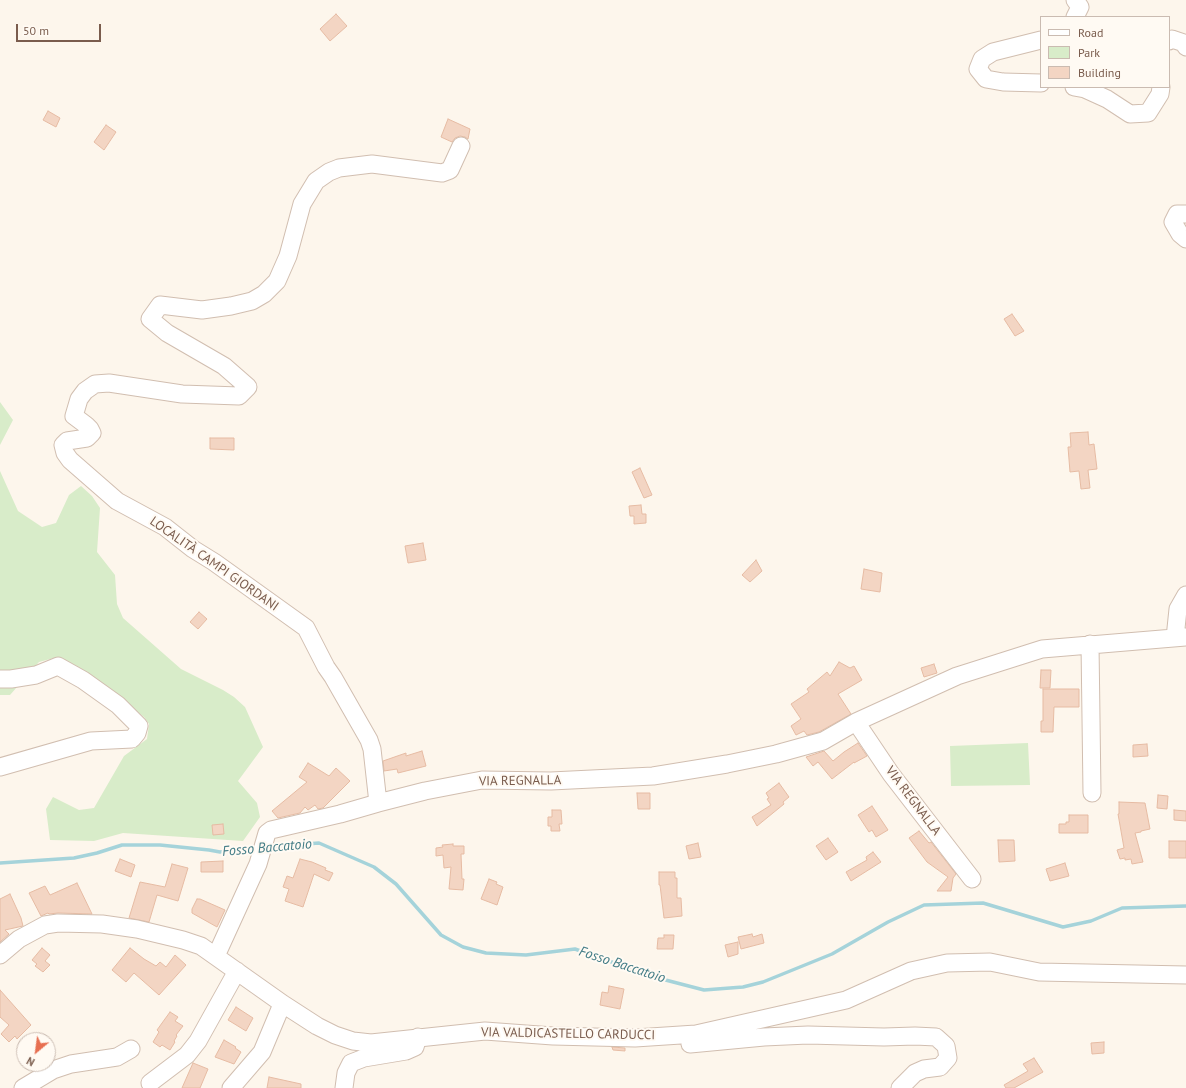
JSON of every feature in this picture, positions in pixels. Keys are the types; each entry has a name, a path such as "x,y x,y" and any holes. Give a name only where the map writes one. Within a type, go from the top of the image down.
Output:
{"street":[{"path":"1075,0 1080,7 1076,16"},
{"path":"1040,40 993,52 982,59 978,69 986,79 1003,82 1040,82"},
{"path":"1170,41 1184,43 1186,47"},
{"path":"1080,88 1107,99 1130,114 1148,113 1160,94 1161,88"},
{"name":"LOCALITÀ CAMPI GIORDANI","path":"378,803 372,749 369,740 326,667 306,628 214,562 193,549 165,527 116,501 70,460 65,453 63,445 67,441 87,438 92,433 86,424 74,416 79,399 85,390 96,384 109,383 182,394 238,396 248,387 224,366 167,333 150,319 160,305 202,310 231,306 252,301 264,294 277,281 288,256 302,204 316,181 328,172 340,168 372,164 442,173 450,170 461,146"},
{"path":"1186,214 1177,214 1173,222 1180,234 1186,239"},
{"path":"1181,637 1178,609 1186,595"},
{"name":"VIA REGNALLA","path":"216,956 258,864 267,833 271,830 340,814 425,791 482,780 551,781 653,776 776,754 824,741 856,722 957,676 1042,649 1181,637"},
{"path":"1090,644 1092,793"},
{"path":"0,679 36,675 58,666 83,680 118,705 139,726 137,733 132,739 91,741 0,767"},
{"name":"VIA REGNALLA","path":"856,722 891,774 972,879"},
{"name":"VIA VALDICASTELLO CARDUCCI","path":"0,955 20,939 45,925 81,922 137,929 201,946 317,1026 335,1035 353,1041 371,1043 485,1031 553,1036 634,1038 696,1034 846,1000 911,971 947,963 990,962 1039,972 1186,975"},
{"path":"150,1083 187,1055 198,1041 237,971"},
{"path":"231,1088 262,1052 283,1004"},
{"path":"657,1036 659,1041 670,1046 764,1037 808,1035 936,1037 946,1046 948,1058 940,1067 924,1069 915,1073 900,1088"},
{"path":"344,1088 346,1073 351,1063 364,1058 406,1051 415,1047 418,1038"},
{"path":"23,1088 53,1070 71,1064 117,1057 131,1049"}],"green space":[{"path":"0,402 13,420 0,445"},
{"path":"0,471 18,511 42,527 56,523 69,495 81,486 92,496 100,508 97,552 115,575 117,604 123,618 181,669 223,690 245,707 263,747 238,781 257,803 260,817 243,841 123,833 94,841 50,840 46,809 53,797 79,810 94,808 124,756 147,739 149,724 144,717 93,676 54,658 39,662 10,695 0,695"},
{"path":"1028,743 1030,785 951,786 950,746"}],"building":[{"path":"336,14 347,26 330,41 320,29"},
{"path":"48,111 60,118 56,127 43,120"},
{"path":"448,119 470,129 468,139 460,136 455,138 452,142 441,137"},
{"path":"106,125 116,132 104,150 94,142"},
{"path":"1012,314 1024,331 1015,336 1004,319"},
{"path":"1088,432 1089,445 1094,444 1097,469 1088,470 1090,488 1081,489 1079,471 1070,472 1068,447 1071,447 1070,433"},
{"path":"210,438 234,438 234,450 210,449"},
{"path":"640,468 652,495 644,498 632,472"},
{"path":"641,505 642,514 646,514 646,523 634,524 634,516 630,516 629,506"},
{"path":"423,543 426,560 408,563 405,546"},
{"path":"756,560 762,571 750,582 742,575"},
{"path":"864,569 882,573 880,592 861,589"},
{"path":"199,612 207,619 198,629 190,622"},
{"path":"839,662 850,668 854,666 862,680 838,694 851,714 819,732 807,735 804,731 796,735 791,726 801,719 791,704 809,692 807,689 827,672 830,676"},
{"path":"934,664 937,673 924,677 921,668"},
{"path":"1041,670 1051,670 1050,688 1040,688"},
{"path":"1043,689 1079,689 1079,707 1054,707 1053,732 1041,732 1041,721 1043,721"},
{"path":"858,743 867,756 854,762 832,779 818,762 813,766 806,757 824,751 833,761"},
{"path":"1147,744 1148,756 1133,757 1133,745"},
{"path":"422,751 426,766 398,773 397,769 384,771 383,761 406,753 406,756"},
{"path":"308,763 329,776 336,768 350,781 323,808 318,809 315,805 308,810 305,807 300,813 278,818 272,811 307,782 299,777"},
{"path":"779,783 789,797 783,802 784,804 757,826 752,817 771,805 767,799 769,798 766,793"},
{"path":"637,793 650,793 650,809 638,809"},
{"path":"1158,795 1168,796 1167,809 1157,808"},
{"path":"1119,802 1145,803 1150,829 1135,833 1143,862 1132,864 1131,859 1120,859 1117,850 1124,848 1118,814"},
{"path":"872,806 888,830 876,837 872,830 869,832 858,815"},
{"path":"552,810 561,810 562,824 559,824 560,831 551,831 551,826 548,826 548,817 552,817"},
{"path":"1174,810 1186,811 1186,821 1174,820"},
{"path":"1069,815 1088,815 1088,833 1059,833 1059,824 1066,824 1066,822 1069,822"},
{"path":"223,824 224,834 213,835 212,825"},
{"path":"919,831 929,843 931,842 956,874 953,878 951,891 937,891 948,877 927,862 909,838"},
{"path":"828,838 838,852 826,860 816,846"},
{"path":"998,840 1014,840 1015,861 999,862"},
{"path":"1169,841 1186,841 1186,858 1169,858"},
{"path":"698,843 701,857 689,859 686,846"},
{"path":"453,844 453,846 464,846 464,854 461,854 462,879 464,879 463,890 449,889 451,867 444,868 443,855 436,856 436,848 443,847 442,845"},
{"path":"873,852 881,862 851,881 846,872 867,860 866,857"},
{"path":"120,859 135,865 131,877 115,871"},
{"path":"300,859 312,862 333,873 329,881 314,874 303,907 285,901 289,889 283,887 287,876 293,878"},
{"path":"223,861 223,872 201,872 201,862"},
{"path":"1065,863 1069,876 1050,881 1046,869"},
{"path":"172,864 188,868 178,901 157,895 149,922 129,918 140,882 165,887"},
{"path":"659,872 675,872 675,878 677,878 677,898 681,898 682,916 664,918 659,885"},
{"path":"489,879 497,882 496,884 503,887 497,905 481,899"},
{"path":"77,883 92,914 48,913 41,916 29,893 45,886 50,895"},
{"path":"10,894 23,926 5,930 9,934 0,942 0,899"},
{"path":"197,899 225,910 217,927 192,913 192,909"},
{"path":"752,934 753,937 762,934 764,943 741,949 738,937"},
{"path":"664,935 674,935 673,949 657,949 658,938 664,938"},
{"path":"738,942 738,954 728,957 725,945"},
{"path":"42,948 50,955 45,961 50,965 43,972 35,966 37,964 32,960"},
{"path":"130,948 156,966 160,962 166,967 175,955 186,965 159,995 134,973 126,982 112,970"},
{"path":"609,986 624,989 620,1009 600,1005 602,992 608,993"},
{"path":"0,990 31,1025 24,1032 16,1032 16,1038 15,1036 9,1042 1,1034 9,1025 0,1017"},
{"path":"236,1007 253,1018 246,1031 228,1020"},
{"path":"170,1012 178,1017 175,1021 183,1026 176,1035 175,1042 170,1050 162,1045 160,1047 153,1042 159,1032 157,1030"},
{"path":"224,1040 236,1047 235,1048 241,1052 234,1064 215,1057"},
{"path":"1104,1042 1104,1053 1092,1054 1091,1043"},
{"path":"612,1047 625,1048 625,1051 613,1050"},
{"path":"1034,1058 1043,1072 1014,1088 1006,1088 1004,1085 1028,1071 1023,1064"},
{"path":"193,1063 208,1069 200,1088 182,1088"},
{"path":"269,1077 301,1084 301,1088 267,1088"}],"waterway":[{"name":"Fosso Baccatoio","path":"268,847 319,843 374,867 396,884 441,935 463,947 486,953 526,955 575,949 654,977 704,990 743,987 763,982 832,954 888,922 924,905 983,903 1063,927 1091,921 1122,908 1186,906"},
{"name":"Fosso Baccatoio","path":"0,863 74,858 122,845 160,845 220,852 258,847"}]}
